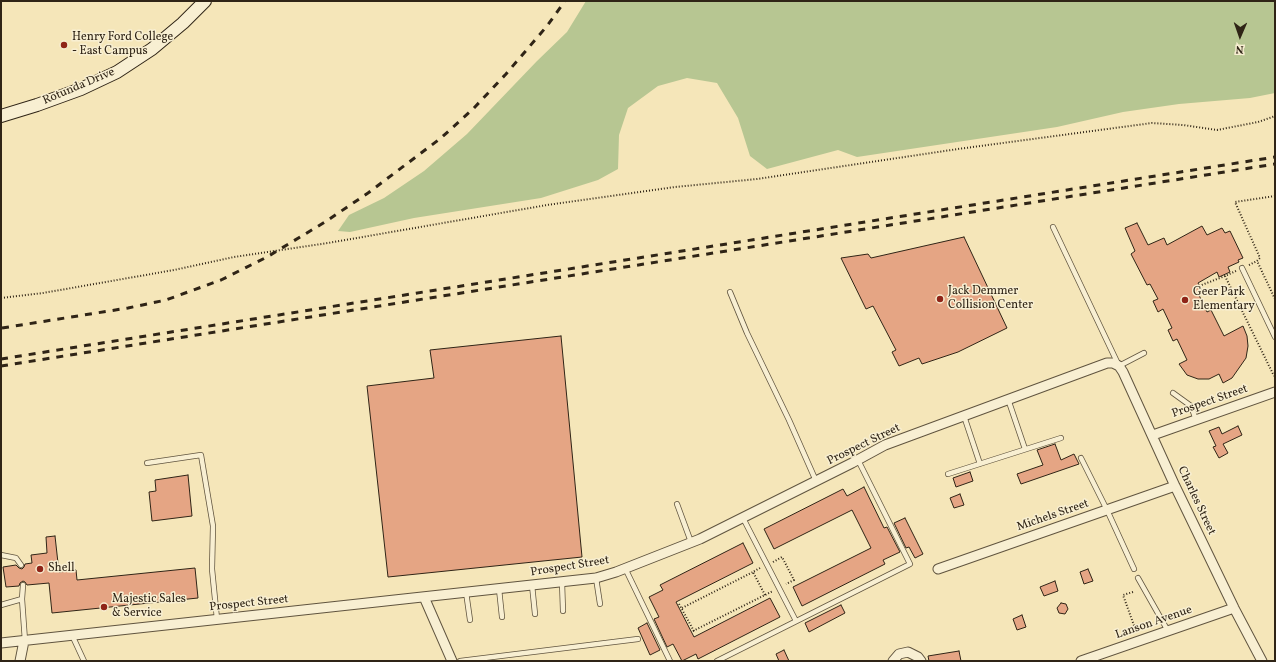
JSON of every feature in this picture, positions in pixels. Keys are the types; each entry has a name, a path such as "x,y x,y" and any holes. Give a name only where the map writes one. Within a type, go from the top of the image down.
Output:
{"main road":[{"name":"Rotunda Drive","path":"1,116 81,89 117,72 152,49 183,23 205,1"}],"street":[{"name":"Prospect Street","path":"1,643 596,578 691,542 743,518 885,445 1102,364 1113,363 1119,366"},
{"name":"Charles Street","path":"1119,366 1234,608 1262,661"},
{"name":"Prospect Street","path":"1153,435 1275,392"},
{"name":"Michels Street","path":"938,570 1175,486"},
{"path":"424,597 452,661"},
{"name":"Lanson Avenue","path":"1081,661 1234,608"},
{"path":"20,661 24,641"},
{"path":"893,661 899,654 908,652 918,657 921,661"}],"lane":[{"path":"1054,227 1119,366 1144,353"},
{"path":"1242,268 1275,337"},
{"path":"730,292 747,333 789,420 816,481"},
{"path":"1173,393 1191,406 1196,420"},
{"path":"1008,399 1025,449"},
{"path":"964,416 980,464"},
{"path":"948,474 1061,438"},
{"path":"147,463 201,455 213,526 212,568 217,619"},
{"path":"1081,458 1134,569"},
{"path":"717,661 910,564 858,460"},
{"path":"677,504 691,542"},
{"path":"743,518 796,621"},
{"path":"1,555 16,558 21,565"},
{"path":"625,568 670,661"},
{"path":"596,578 600,604"},
{"path":"1138,578 1168,630"},
{"path":"562,582 564,611"},
{"path":"23,585 22,599 24,641"},
{"path":"532,585 535,614"},
{"path":"500,589 502,617"},
{"path":"466,592 470,620"},
{"path":"1,605 22,599"},
{"path":"71,635 84,661"},
{"path":"460,661 638,639"}],"path":[{"path":"1,299 44,293 159,272 234,256 328,243 547,205 675,187 757,179 958,149 1152,123 1183,125 1217,130 1258,122 1275,116"},
{"path":"1199,286 1225,276 1257,261 1260,258 1235,202 1275,196"},
{"path":"1257,261 1275,299"},
{"path":"1225,276 1274,376"},
{"path":"773,562 782,557 794,580 785,584"},
{"path":"682,608 762,567"},
{"path":"753,572 765,595"},
{"path":"680,604 694,632 774,590 777,596"},
{"path":"1133,592 1123,595 1136,631"}],"green space":[{"path":"586,1 1275,1 1275,93 1250,98 1179,104 1123,112 1057,127 857,157 838,150 767,169 750,156 738,118 717,83 687,78 658,86 628,108 619,135 618,169 598,180 541,198 414,218 350,232 338,231 349,215 384,198 424,171 467,134 567,32"}],"building":[{"path":"1137,223 1148,245 1164,238 1167,245 1202,226 1207,235 1222,228 1225,233 1230,231 1243,258 1238,260 1239,262 1228,267 1230,272 1219,277 1217,272 1198,283 1202,291 1198,293 1207,312 1211,310 1224,336 1243,326 1247,336 1248,346 1246,358 1232,378 1223,383 1219,374 1209,379 1198,379 1187,375 1179,364 1187,360 1177,339 1173,341 1168,330 1172,328 1163,309 1158,312 1153,301 1158,299 1150,284 1147,285 1131,254 1135,251 1125,228"},
{"path":"964,237 1007,328 958,352 922,364 919,358 899,366 892,352 896,350 873,306 866,309 841,258 868,254 871,258"},
{"path":"561,336 582,557 388,577 367,386 434,378 430,350"},
{"path":"1238,426 1242,435 1223,444 1228,453 1219,458 1213,447 1216,446 1209,431 1219,427 1222,434"},
{"path":"1055,444 1061,460 1074,454 1079,464 1021,484 1017,474 1043,465 1037,450"},
{"path":"970,472 973,481 956,487 953,478"},
{"path":"188,475 192,516 152,521 149,492 156,491 155,480"},
{"path":"864,487 884,528 887,527 900,552 883,560 885,564 802,606 793,587 871,548 852,510 774,549 764,529 843,489 847,496"},
{"path":"960,494 964,505 954,508 950,498"},
{"path":"905,518 923,554 915,558 909,547 906,548 894,523"},
{"path":"55,536 59,572 76,570 77,580 195,568 198,598 52,613 49,583 27,585 23,581 19,586 6,587 3,567 16,565 22,569 25,564 32,563 31,555 47,553 46,537"},
{"path":"743,543 753,563 676,602 694,637 770,598 780,617 698,659 696,654 682,661 673,644 667,647 654,619 659,617 649,597 663,590 660,585"},
{"path":"1088,569 1093,581 1084,584 1080,572"},
{"path":"1055,581 1058,591 1044,596 1040,587"},
{"path":"1061,603 1066,604 1068,609 1065,614 1059,613 1057,608"},
{"path":"841,605 845,613 809,632 805,623"},
{"path":"1022,615 1026,627 1017,630 1013,619"},
{"path":"647,623 660,650 650,655 638,628"},
{"path":"784,650 789,661 779,661 776,654"},
{"path":"959,651 961,661 929,661 928,656"}],"railway":[{"path":"2,328 128,308 166,300 221,280 267,257 325,222 368,193 441,138 473,109 506,74 547,26 565,1"},
{"path":"1,359 1275,157"},
{"path":"1,366 1275,164"}],"place":[{"name":"Henry Ford College - East Campus","path":"64,45"},
{"name":"Jack Demmer Collision Center","path":"940,299"},
{"name":"Geer Park Elementary","path":"1185,300"},
{"name":"Shell","path":"40,569"},
{"name":"Majestic Sales & Service","path":"104,607"}]}
